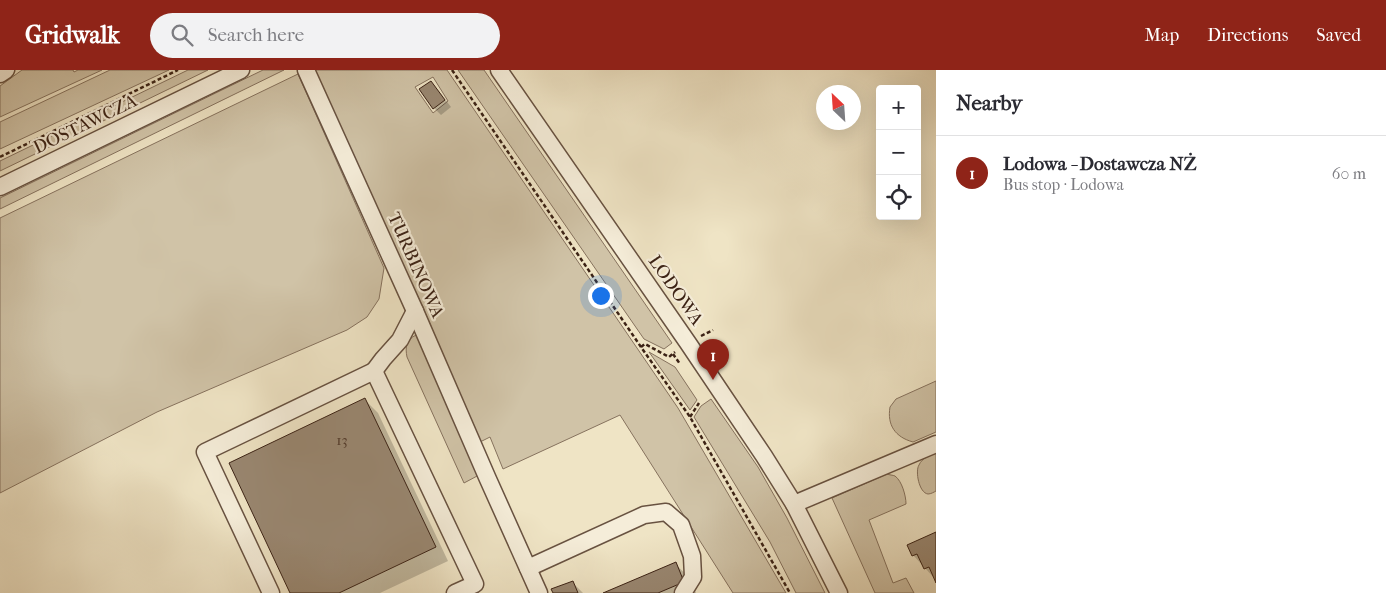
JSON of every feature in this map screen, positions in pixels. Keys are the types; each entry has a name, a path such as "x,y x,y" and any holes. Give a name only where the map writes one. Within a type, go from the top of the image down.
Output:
{"street":[{"path":"0,74 6,70"},
{"name":"DOSTAWCZA","path":"0,187 241,70"},
{"name":"TURBINOWA","path":"306,70 539,593"},
{"name":"LODOWA","path":"499,70 713,380 794,504 838,593"},
{"path":"271,593 205,452 374,371 400,340 415,311"},
{"path":"374,371 475,584 456,593"},
{"path":"794,504 936,444"},
{"path":"528,568 644,515 666,512 681,525 692,556 693,578 684,593"}],"path":[{"path":"0,157 178,70"},
{"path":"452,70 690,417 790,593"},
{"path":"673,354 680,364"},
{"path":"690,417 699,403"}],"shaded area":[{"path":"22,70 73,70 74,72 78,70 102,70 0,117 0,86"},
{"path":"110,70 169,70 0,149 0,122"},
{"path":"188,70 208,70 0,171 0,161"},
{"path":"263,70 284,70 0,209 0,198"},
{"path":"314,70 447,70 678,408 786,593 733,593 620,415 503,469 490,437 480,442 424,310","holes":["433,77 448,101 433,113 415,87"]},
{"path":"458,70 484,70 672,343 664,349 644,339"},
{"path":"298,74 384,268 379,299 367,317 347,330 157,412 0,493 0,218"},
{"path":"416,335 479,475 464,483 407,357 407,344"},
{"path":"649,352 675,367 697,400 690,410"},
{"path":"936,381 936,432 913,442 901,437 891,425 890,407 896,399"},
{"path":"711,399 758,467 787,518 825,593 796,593 770,542 694,417 701,406"},
{"path":"936,453 936,491 928,494 920,486 918,468 924,459"},
{"path":"887,474 895,476 900,481 906,504 869,520 893,583 906,578 914,593 875,593 832,498"}],"building":[{"path":"431,81 445,100 433,109 419,89"},
{"path":"365,398 436,547 339,593 290,593 229,463"},
{"path":"936,532 936,583 929,567 924,569 917,554 912,556 907,545"},
{"path":"676,562 684,582 658,593 603,593"},
{"path":"573,581 578,593 553,593 551,589"}],"place":[{"name":"Lodowa - Dostawcza NŻ","path":"713,380"}]}
